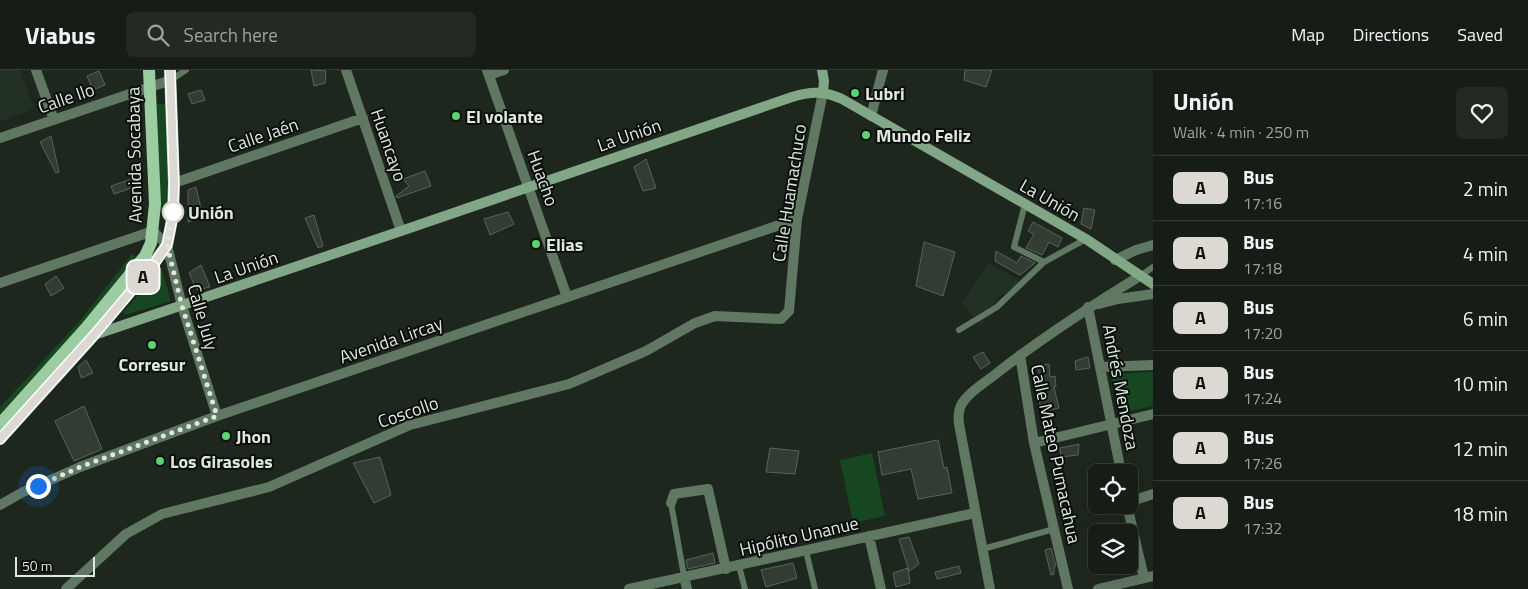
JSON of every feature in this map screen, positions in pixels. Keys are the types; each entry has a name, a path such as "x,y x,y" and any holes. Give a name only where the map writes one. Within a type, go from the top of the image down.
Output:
{"main road":[{"name":"Avenida Socabaya","path":"0,439 90,332 145,256 151,242 156,204 149,70"},
{"name":"Calle Huamachuco","path":"822,70 823,92"},
{"name":"Avenida Socabaya","path":"0,424 154,264 167,245 173,215 174,183 170,75"},
{"name":"La Unión","path":"90,332 182,306 792,96 823,92 842,99 1086,239 1153,284"}],"street":[{"path":"36,70 54,120"},
{"name":"Huancayo","path":"346,70 401,231"},
{"path":"488,73 504,70"},
{"path":"871,116 883,70"},
{"name":"Huacho","path":"488,73 567,297"},
{"name":"Calle Ilo","path":"0,138 150,86 170,75"},
{"name":"Calle Huamachuco","path":"781,319 789,310 797,219 823,92"},
{"name":"Calle Jaén","path":"174,183 363,118"},
{"name":"Avenida Lircay","path":"0,505 80,467 217,416 797,219"},
{"path":"0,283 152,231 167,245"},
{"name":"Calle July","path":"167,245 182,306 217,416"},
{"path":"1116,260 1136,250 1153,245"},
{"path":"990,589 958,415 963,401 1020,355 1088,307 1140,276"},
{"path":"1088,307 1118,299 1153,294"},
{"name":"Andrés Mendoza","path":"1088,307 1120,464"},
{"name":"Coscollo","path":"66,589 126,534 162,514 269,487 410,425 569,384 646,351 695,323 715,316 781,319"},
{"name":"Calle Mateo Pumacahua","path":"1020,355 1034,443 1068,589"},
{"path":"1101,367 1153,365"},
{"path":"1034,443 1153,414"},
{"path":"672,503 674,494 708,489 726,569"},
{"path":"1138,499 1153,494"},
{"name":"Hipólito Unanue","path":"629,589 975,513"},
{"path":"1098,589 1149,577 1131,514"},
{"path":"869,536 881,589"},
{"path":"684,576 687,589"}],"lane":[{"path":"170,75 186,70"},
{"path":"1025,204 1014,247 1044,262"},
{"path":"959,330 997,307 1044,262 1086,239"},
{"path":"1140,276 1153,266"},
{"path":"672,503 684,576"},
{"path":"982,549 1054,529"},
{"path":"806,551 815,589"},
{"path":"740,566 745,589"}],"shaded area":[{"path":"0,70 20,70 34,109 0,121"},
{"path":"989,263 1023,283 999,297 981,325 961,303"}],"green space":[{"path":"157,104 166,104 169,210 160,210"},
{"path":"132,254 137,258 104,300 0,418 0,407 79,322"},
{"path":"162,270 171,301 125,315 123,312"},
{"path":"1153,372 1153,406 1123,412 1110,374"},
{"path":"872,453 885,516 853,523 840,460"}],"building":[{"path":"311,70 326,71 325,83 314,86"},
{"path":"965,70 992,70 986,87 964,80"},
{"path":"99,71 105,85 93,90 87,76"},
{"path":"201,90 205,100 192,104 188,94"},
{"path":"51,136 59,172 56,173 40,142"},
{"path":"646,159 656,188 643,191 634,167"},
{"path":"425,171 431,186 397,198 396,196 409,186 403,179"},
{"path":"137,177 140,185 114,194 111,186"},
{"path":"196,187 203,217 188,222 188,190"},
{"path":"1084,208 1095,210 1091,229 1081,224"},
{"path":"508,212 514,224 490,235 484,219"},
{"path":"314,215 323,246 318,248 305,218"},
{"path":"1033,222 1062,238 1058,247 1049,242 1042,255 1026,248 1034,234 1028,231"},
{"path":"924,242 955,252 943,296 916,286"},
{"path":"996,251 1017,263 1021,256 1035,263 1020,275 995,261"},
{"path":"201,265 210,287 197,290 189,273"},
{"path":"56,276 64,288 51,296 45,284"},
{"path":"983,352 990,363 981,369 973,357"},
{"path":"1088,357 1090,368 1076,370 1075,361"},
{"path":"86,360 93,373 81,378 78,367"},
{"path":"1049,364 1050,377 1055,376 1056,386 1054,387 1059,408 1042,412 1039,401 1045,400 1037,379 1041,379 1037,366"},
{"path":"84,406 102,449 74,461 55,421"},
{"path":"938,440 944,468 947,467 952,493 918,499 911,469 882,475 878,452"},
{"path":"1079,444 1078,455 1061,457 1060,448"},
{"path":"770,448 799,451 795,474 766,472"},
{"path":"380,457 391,495 374,503 353,463"},
{"path":"909,537 919,564 909,571 899,539"},
{"path":"1051,548 1056,566 1054,567 1054,574 1051,575 1045,550"},
{"path":"713,553 715,563 688,569 686,560"},
{"path":"793,563 797,578 766,587 761,570"},
{"path":"959,566 961,573 937,579 935,572"},
{"path":"908,568 910,583 896,587 893,573"}],"bus line":[{"name":"A","path":"0,439 94,335 154,264 167,245 174,206 170,70"}],"place":[{"name":"Lubri","path":"855,93"},
{"name":"El volante","path":"456,116"},
{"name":"Mundo Feliz","path":"866,135"},
{"name":"Unión","path":"173,212"},
{"name":"Elias","path":"536,244"},
{"name":"Corresur","path":"152,345"},
{"name":"Jhon","path":"226,436"},
{"name":"Los Girasoles","path":"160,461"}],"route":[{"path":"38,486 80,467 217,416 182,306 167,245 173,212"}]}
